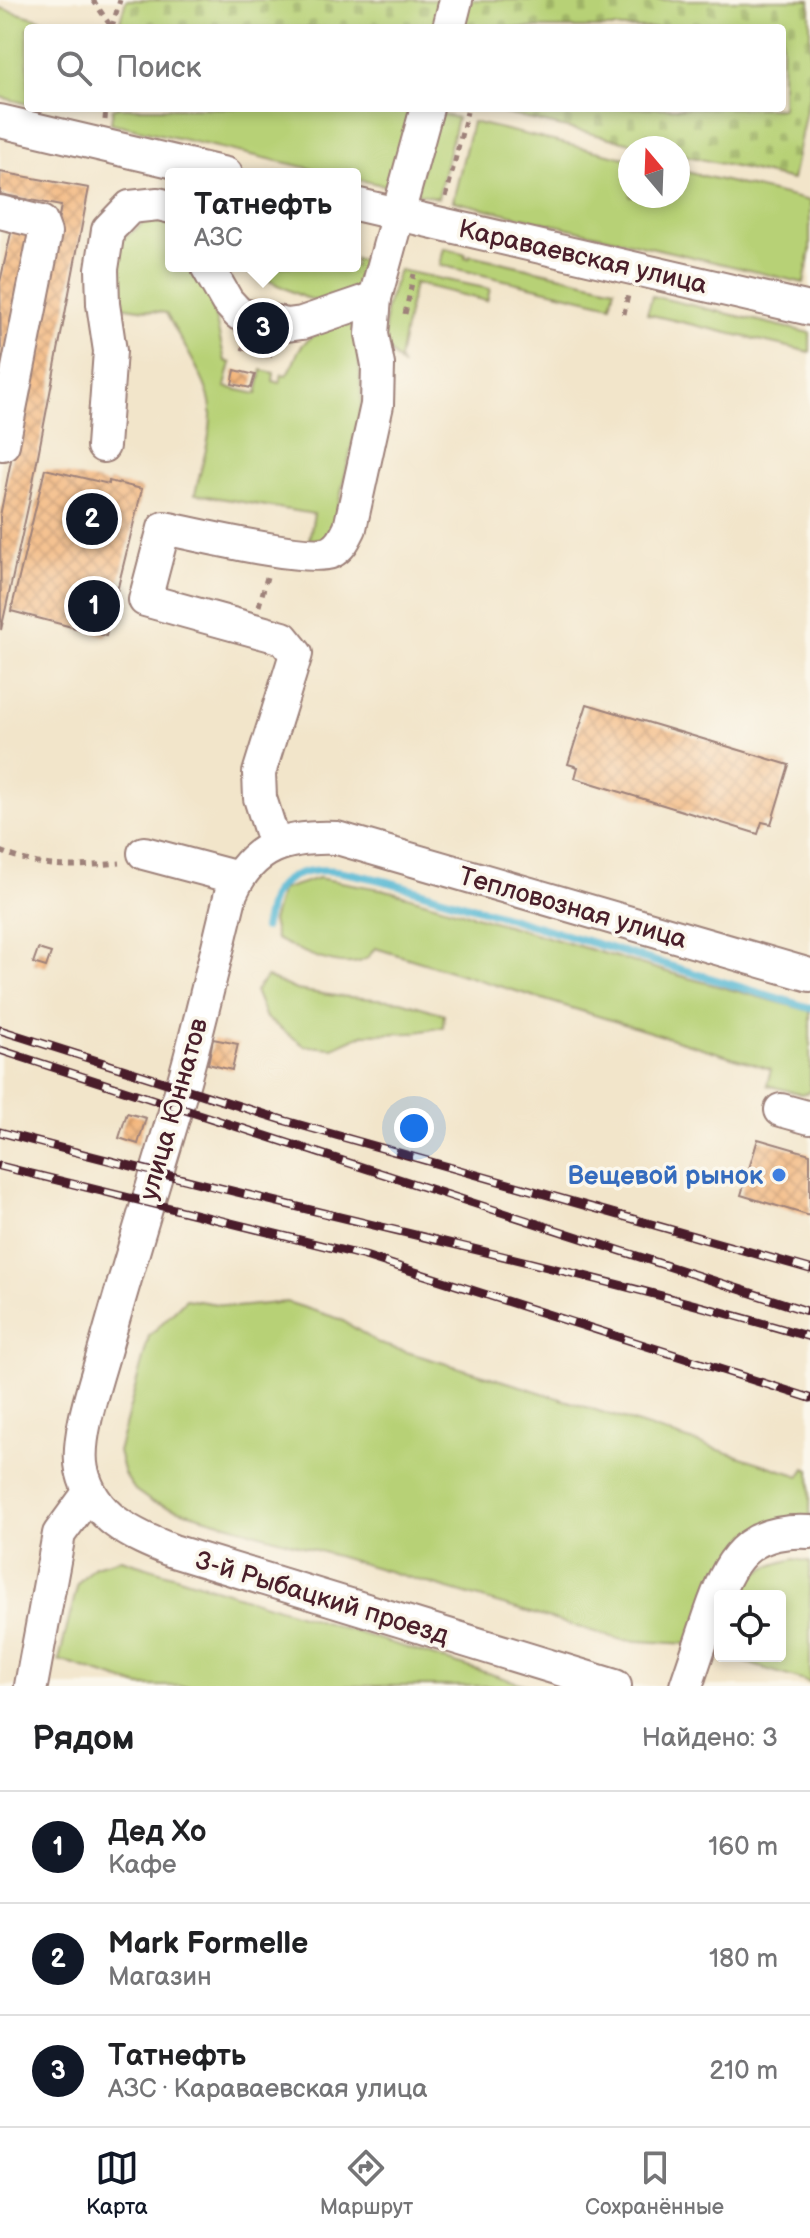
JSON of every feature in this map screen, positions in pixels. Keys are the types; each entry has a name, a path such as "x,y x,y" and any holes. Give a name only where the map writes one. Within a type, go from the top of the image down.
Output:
{"street":[{"path":"450,24 456,0"},
{"path":"275,845 260,798 259,773 296,654 283,638 145,600 164,528 305,555 329,553 340,546 350,528 377,405 390,369 372,334 375,298 426,112"},
{"path":"0,121 176,168"},
{"name":"Караваевская улица","path":"361,205 810,309"},
{"path":"103,446 110,351 103,292 104,245 108,230 130,207 165,206"},
{"path":"1,216 41,222 45,233 1,448"},
{"path":"210,272 227,301 239,314 287,325 302,323 375,298"},
{"name":"улица Юннатов","path":"89,1493 82,1468 81,1449 93,1392 182,1089 231,893 247,865 275,845 297,838 337,838"},
{"name":"Тепловозная улица","path":"337,838 810,975"},
{"path":"144,853 238,878"},
{"path":"31,1686 59,1534 89,1493"},
{"name":"3-й Рыбацкий проезд","path":"89,1493 104,1514 133,1535 173,1551 615,1686"},
{"path":"686,1686 723,1578 739,1554 760,1539 788,1531 810,1532"}],"path":[{"path":"93,0 109,24"},
{"path":"113,24 120,0"},
{"path":"440,223 467,112"},
{"path":"252,630 274,549"},
{"path":"0,851 37,865 75,867 123,863 144,853"}],"green space":[{"path":"126,0 810,0 810,90 792,180 690,157 690,136 618,136 618,140 498,112 786,112 786,24 119,24"},
{"path":"0,8 57,24 24,24 24,103 0,97"},
{"path":"112,112 413,112 392,187 361,180 361,168 309,168 111,123"},
{"path":"436,113 457,118 438,198 416,193"},
{"path":"472,122 618,156 618,208 690,208 690,173 810,201 810,252 804,283 453,201"},
{"path":"157,214 165,217 165,272 195,272 212,303 225,361 231,363 225,387 257,394 262,370 274,373 273,381 280,383 282,374 289,372 301,347 315,335 347,323 357,331 362,402 333,528 324,539 309,540 314,514 195,494 208,441 211,419 209,398 193,360 166,313 113,305 113,246"},
{"path":"444,248 466,254 465,257 469,258 470,255 615,288 611,305 440,265"},
{"path":"361,260 369,262 358,286 318,301 253,273 361,272"},
{"path":"399,270 490,289 487,301 414,283 399,359 403,367 384,345 386,308"},
{"path":"652,296 810,333 810,352 647,314"},
{"path":"318,878 386,890 810,1011 810,1092 801,1094 767,1085 771,1069 375,948 367,958 357,962 334,962 276,939 272,921 281,890"},
{"path":"267,977 296,990 401,1001 444,1014 443,1027 412,1033 364,1034 333,1048 305,1046 266,1018 255,991"},
{"path":"186,1299 236,1307 287,1302 340,1319 380,1344 800,1476 805,1468 810,1470 810,1521 786,1523 732,1590 714,1590 714,1612 688,1644 622,1640 152,1502 135,1490 124,1474 118,1452 149,1336"},
{"path":"121,1559 529,1686 139,1686 59,1660 78,1583 94,1566"},
{"path":"795,1559 810,1562 810,1683 744,1662 786,1662 786,1590 745,1590 756,1574 770,1566"}],"building":[{"path":"0,172 89,188 29,503 1,630 0,516 61,206 0,194"},
{"path":"13,224 35,232 1,372 0,282"},
{"path":"254,300 283,306 271,356 242,349"},
{"path":"235,370 255,375 251,388 232,384"},
{"path":"45,469 142,489 106,636 11,611"},
{"path":"587,704 789,765 771,824 762,822 758,834 575,778 578,767 568,764"},
{"path":"38,949 51,953 46,967 33,963"},
{"path":"213,1039 238,1044 232,1070 208,1064"},
{"path":"127,1113 146,1118 138,1144 119,1138"},
{"name":"Вещевой рынок","path":"758,1139 810,1154 810,1216 741,1195"}],"waterway":[{"path":"264,928 269,904 282,884 295,875 309,871 342,872 389,882 810,1008"}],"railway":[{"path":"0,1030 286,1121 810,1269"},
{"path":"0,1050 810,1312"},
{"path":"0,1132 609,1282 810,1337"},
{"path":"0,1166 365,1256 810,1398"}],"place":[{"name":"Татнефть","path":"263,328"},
{"name":"Mark Formelle","path":"92,519"},
{"name":"Дед Хо","path":"94,606"},
{"name":"Вещевой рынок","path":"779,1175"}]}
